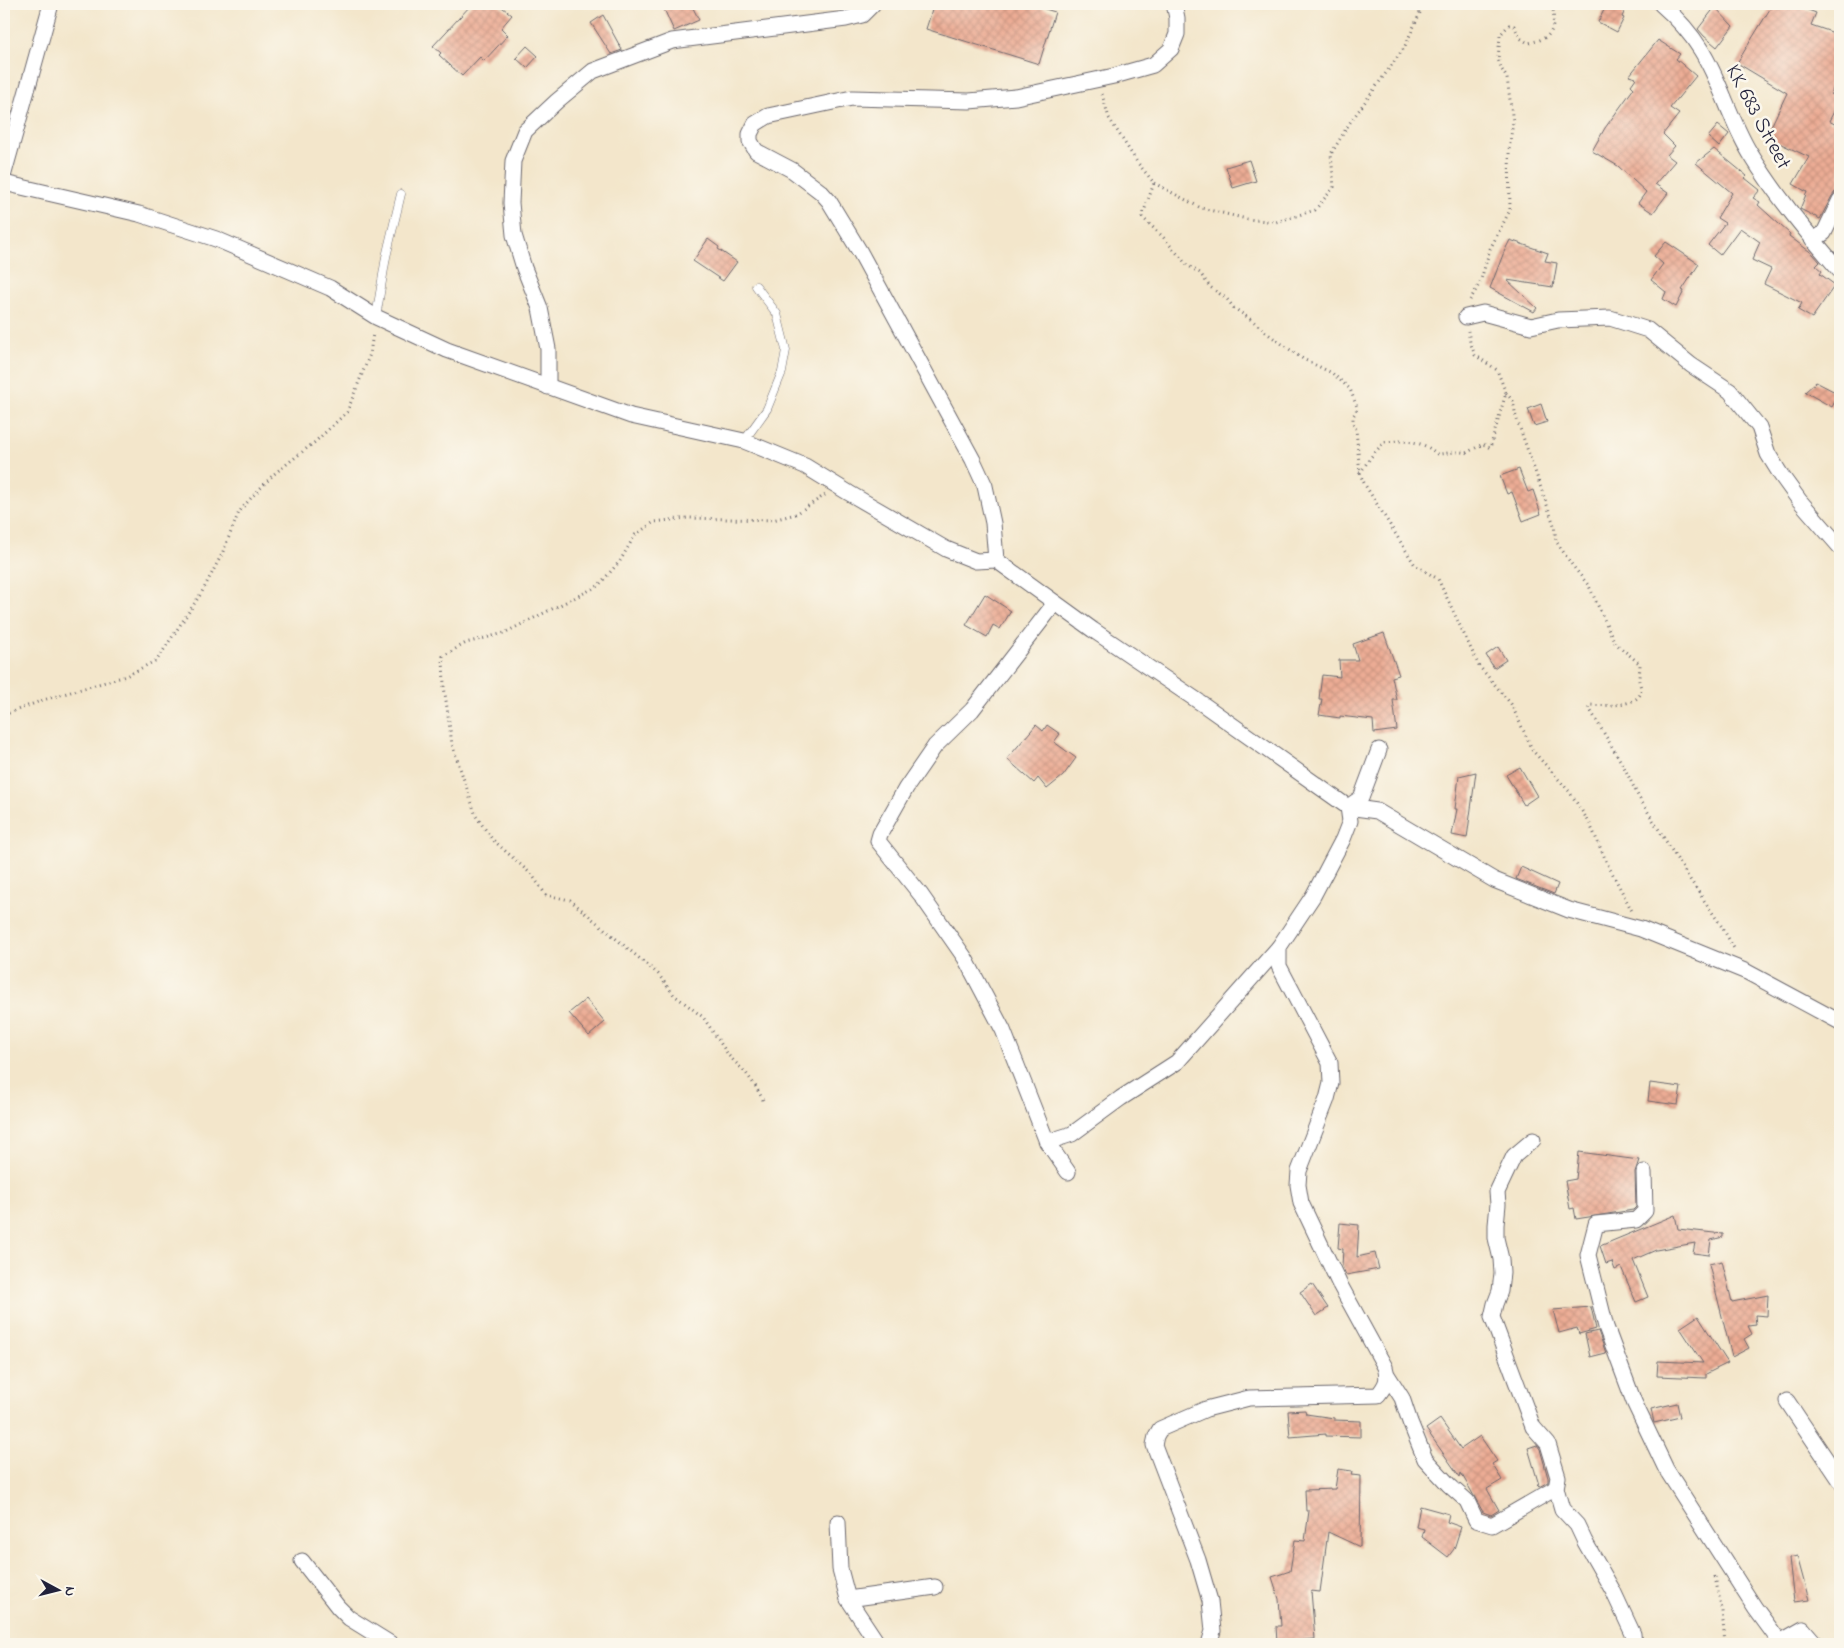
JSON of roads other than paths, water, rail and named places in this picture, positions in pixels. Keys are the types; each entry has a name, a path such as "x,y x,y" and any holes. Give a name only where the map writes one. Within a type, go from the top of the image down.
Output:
{"street":[{"path":"4,173 51,4"},
{"path":"548,387 548,349 540,308 524,268 514,235 511,203 513,161 525,130 593,71 672,41 846,19 862,15 873,4"},
{"path":"996,560 993,523 985,486 974,460 860,252 829,201 821,192 792,170 756,151 750,141 750,134 755,124 768,116 852,98 969,101 1016,97 1153,65 1172,49 1176,34 1177,18 1174,4"},
{"name":"KK 683 Street","path":"1661,4 1677,19 1700,49 1749,152 1785,204 1840,271"},
{"path":"4,183 139,214 216,239 330,288 376,317 447,350 631,416 744,441 806,466 838,487 946,549 976,561 996,560 1348,807 1377,811 1494,880 1569,910 1641,929 1747,972 1840,1022"},
{"path":"1813,240 1824,233 1840,200"},
{"path":"1466,317 1483,313 1531,326 1558,320 1610,318 1648,330 1691,364 1730,391 1759,427 1768,454 1786,482 1799,500 1840,547"},
{"path":"1055,603 972,710 935,746 906,788 880,834 878,841 921,895 965,958 1003,1030 1047,1142 1068,1172"},
{"path":"1348,807 1361,798 1378,750"},
{"path":"1047,1142 1072,1134 1121,1098 1177,1062 1280,947 1313,896 1344,839 1350,821 1348,807"},
{"path":"1280,947 1279,966 1330,1063 1330,1082 1327,1099 1300,1171 1298,1184 1301,1204 1339,1283 1388,1376 1402,1398 1425,1459 1467,1501 1476,1520 1492,1525 1556,1488"},
{"path":"1532,1140 1514,1156 1497,1192 1496,1225 1502,1273 1500,1291 1492,1317 1533,1427 1548,1444 1558,1477 1556,1488 1562,1509 1577,1525 1613,1591 1632,1634 1634,1644"},
{"path":"1644,1172 1645,1211 1636,1220 1596,1224 1588,1255 1606,1327 1634,1402 1666,1469 1755,1608 1780,1642 1803,1629 1816,1644"},
{"path":"1209,1644 1213,1631 1210,1601 1198,1560 1154,1445 1160,1429 1206,1409 1249,1398 1378,1395 1386,1386 1388,1376"},
{"path":"1787,1401 1840,1480"},
{"path":"838,1522 840,1570 848,1599 878,1644"},
{"path":"302,1561 349,1618 390,1644"},
{"path":"848,1599 936,1586"}],"lane":[{"path":"376,317 386,257 401,194"},
{"path":"744,441 767,408 782,372 786,350 777,314 756,286"}]}
